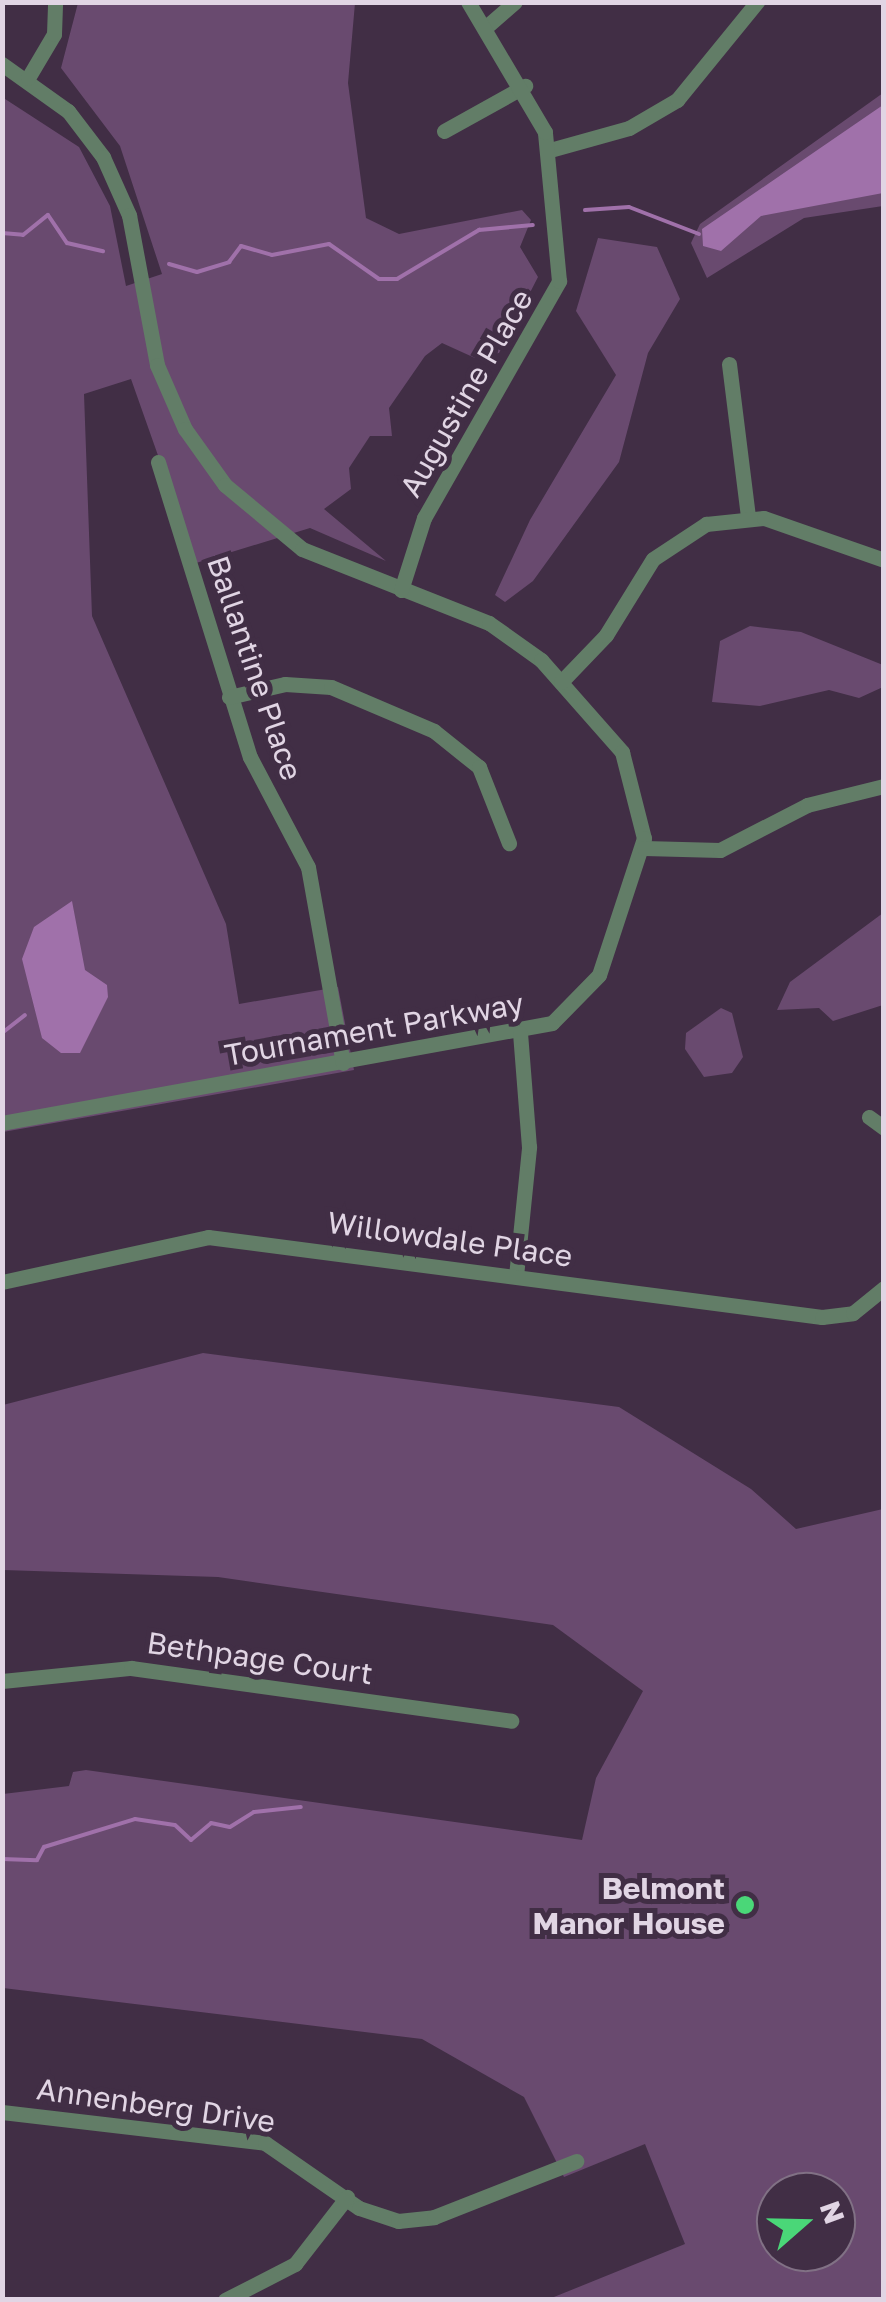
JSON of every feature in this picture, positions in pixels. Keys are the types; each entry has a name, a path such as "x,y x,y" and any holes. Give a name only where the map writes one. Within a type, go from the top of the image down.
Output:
{"street":[{"path":"28,78 54,34 54,2"},
{"name":"Augustine Place","path":"400,590 424,518 554,298 560,262 550,150 525,86 468,2"},
{"path":"486,28 515,2"},
{"path":"550,150 629,128 677,100 758,2"},
{"name":"Tournament Parkway","path":"2,64 28,78 88,134 119,186 157,365 203,456 289,540 400,590 489,623 561,682 631,769 644,848 592,988 567,1014 520,1033 2,1123"},
{"path":"444,131 525,86"},
{"path":"729,364 748,516"},
{"name":"Ballantine Place","path":"158,462 229,697 308,867 343,1063"},
{"path":"561,682 668,544 706,524 748,516 884,560"},
{"path":"229,697 284,684 331,687 434,730 480,766 510,842"},
{"path":"644,848 720,850 806,806 884,786"},
{"path":"516,1276 529,1147 520,1033"},
{"path":"869,1117 884,1128"},
{"name":"Willowdale Place","path":"2,1282 208,1237 822,1318 852,1313 884,1288"},
{"name":"Bethpage Court","path":"2,1681 131,1668 510,1722"},
{"name":"Annenberg Drive","path":"2,2112 265,2143 381,2218 416,2221 576,2161"},
{"path":"225,2300 295,2264 347,2198"}],"shaded area":[{"path":"78,3 355,3 348,83 366,218 399,234 522,210 531,220 520,247 538,277 499,353 475,358 442,343 425,356 389,408 392,436 370,436 349,468 351,489 324,509 386,561 310,528 196,563 131,379 84,394 92,616 226,924 239,1004 338,987 354,1070 3,1132 2,97 79,147 110,206 126,286 162,274 120,146 61,68"},
{"path":"883,93 883,206 804,218 707,278 691,243 700,224"},
{"path":"883,105 883,193 761,216 721,251 703,246 702,229"},
{"path":"598,238 657,247 680,299 648,353 619,462 533,581 505,602 495,595 530,520 616,375 576,311"},
{"path":"750,626 801,632 883,665 883,687 859,698 829,690 760,706 712,702 720,641"},
{"path":"72,901 85,970 107,985 108,997 80,1053 61,1053 42,1038 22,959 34,927"},
{"path":"883,913 883,1005 833,1021 819,1008 777,1010 790,982"},
{"path":"721,1008 732,1013 743,1057 732,1073 704,1077 685,1049 686,1033"},
{"path":"203,1353 619,1407 751,1489 796,1529 883,1509 883,2299 549,2299 685,2244 645,2144 564,2177 524,2097 422,2039 3,1988 3,1794 69,1786 73,1772 86,1770 582,1840 596,1778 643,1691 553,1625 218,1577 3,1570 3,1405"}],"waterway":[{"path":"585,210 629,207 699,234"},
{"path":"2,233 23,235 48,215 67,243 103,251"},
{"path":"169,264 197,272 229,262 241,246 272,255 329,244 379,279 397,279 479,230 533,225"},
{"path":"2,1033 25,1015"},
{"path":"2,1859 37,1860 44,1847 135,1819 175,1825 191,1840 211,1823 230,1827 254,1812 301,1807"}],"place":[{"name":"Belmont Manor House","path":"745,1905"}]}
